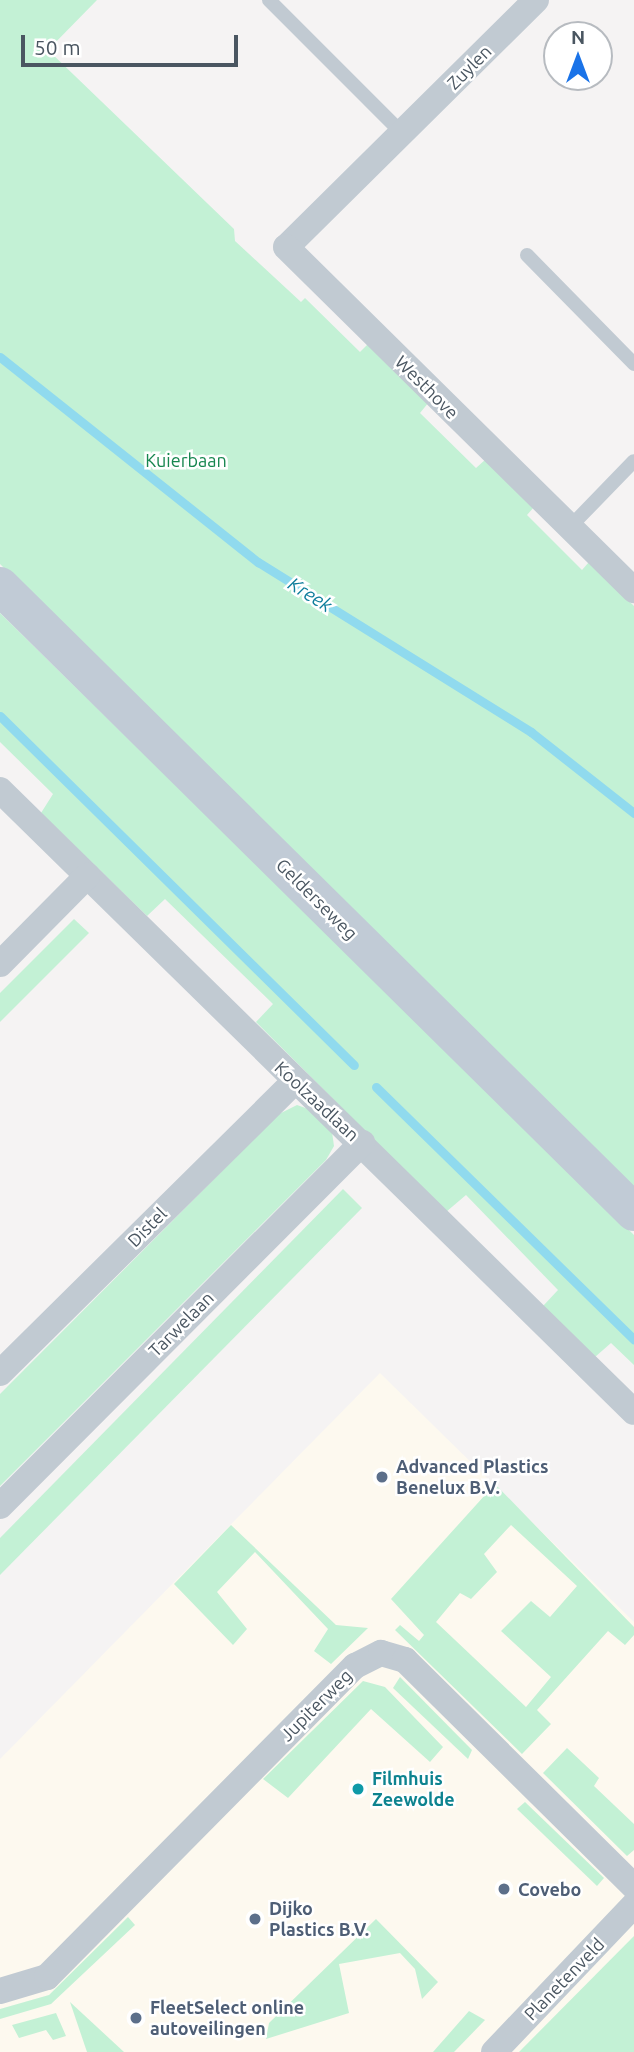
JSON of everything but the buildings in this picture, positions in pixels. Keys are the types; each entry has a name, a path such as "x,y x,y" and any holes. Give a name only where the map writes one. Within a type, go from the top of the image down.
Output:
{"street":[{"name":"Zuylen","path":"286,247 536,0"},
{"name":"Westhove","path":"286,247 634,590"},
{"name":"Gelderseweg","path":"0,586 634,1212"},
{"name":"Koolzaadlaan","path":"0,790 634,1412"},
{"path":"0,964 87,876"},
{"name":"Distel","path":"0,1374 295,1081"},
{"name":"Tarwelaan","path":"0,1506 362,1143"},
{"name":"Jupiterweg","path":"0,1991 47,1977 355,1666 381,1653 405,1660 634,1887"},
{"name":"Planetenveld","path":"494,2052 634,1905"}],"lane":[{"path":"269,0 402,134"},
{"path":"527,255 634,364"},
{"path":"569,528 634,460"}],"shaded area":[{"path":"380,1373 634,1622 634,1966 550,2052 0,2052 0,1759"}],"green space":[{"name":"Kuierbaan","path":"0,0 97,0 48,50 234,229 235,241 301,302 305,298 360,352 368,344 429,402 420,413 476,468 486,459 534,507 527,515 582,570 589,562 634,606 634,1189 0,564"},
{"path":"0,613 634,1235 634,1365 611,1343 595,1357 543,1306 558,1290 466,1195 446,1212 256,1022 273,1004 165,899 147,916 41,813 53,794 0,742"},
{"path":"74,919 89,933 0,1022 0,993"},
{"path":"297,1105 311,1110 332,1132 334,1146 326,1160 0,1486 0,1394 279,1114"},
{"path":"343,1189 362,1208 0,1575 0,1538"},
{"path":"495,1484 634,1627 634,1635 625,1645 608,1631 537,1710 551,1724 522,1754 395,1630 400,1625 419,1641 424,1635 391,1599","holes":["511,1525 577,1586 550,1617 531,1601 501,1631 551,1677 526,1707 436,1622 460,1593 471,1599 497,1572 484,1554"]},
{"path":"231,1525 336,1625 368,1628 331,1664 314,1651 328,1629 255,1552 217,1592 247,1629 233,1645 174,1584"},
{"path":"400,1677 472,1750 468,1759 393,1688"},
{"path":"363,1681 385,1687 443,1747 430,1762 371,1709 288,1798 263,1779"},
{"path":"567,1748 599,1778 594,1786 634,1824 634,1850 627,1856 543,1773"},
{"path":"525,1802 604,1878 597,1886 517,1809"},
{"path":"128,1917 135,1925 51,2004 0,2019 0,2009 49,1995"},
{"path":"376,1919 438,1982 422,1999 415,1969 400,1953 339,1964 349,2013 266,2039 269,2023"},
{"path":"634,1936 634,2052 519,2052"},
{"path":"70,2002 124,2052 87,2052"},
{"path":"469,2011 485,2020 454,2052 433,2052"},
{"path":"56,2013 66,2036 53,2040 46,2030 19,2038 12,2025"}],"waterway":[{"name":"Kreek","path":"0,357 258,562 531,732 634,813"},
{"path":"0,716 354,1065"},
{"path":"376,1087 634,1340"}],"place":[{"name":"Advanced Plastics Benelux B.V.","path":"382,1477"},
{"name":"Filmhuis Zeewolde","path":"358,1789"},
{"name":"Covebo","path":"504,1889"},
{"name":"Dijko Plastics B.V.","path":"255,1919"},
{"name":"FleetSelect online autoveilingen","path":"136,2018"}]}
